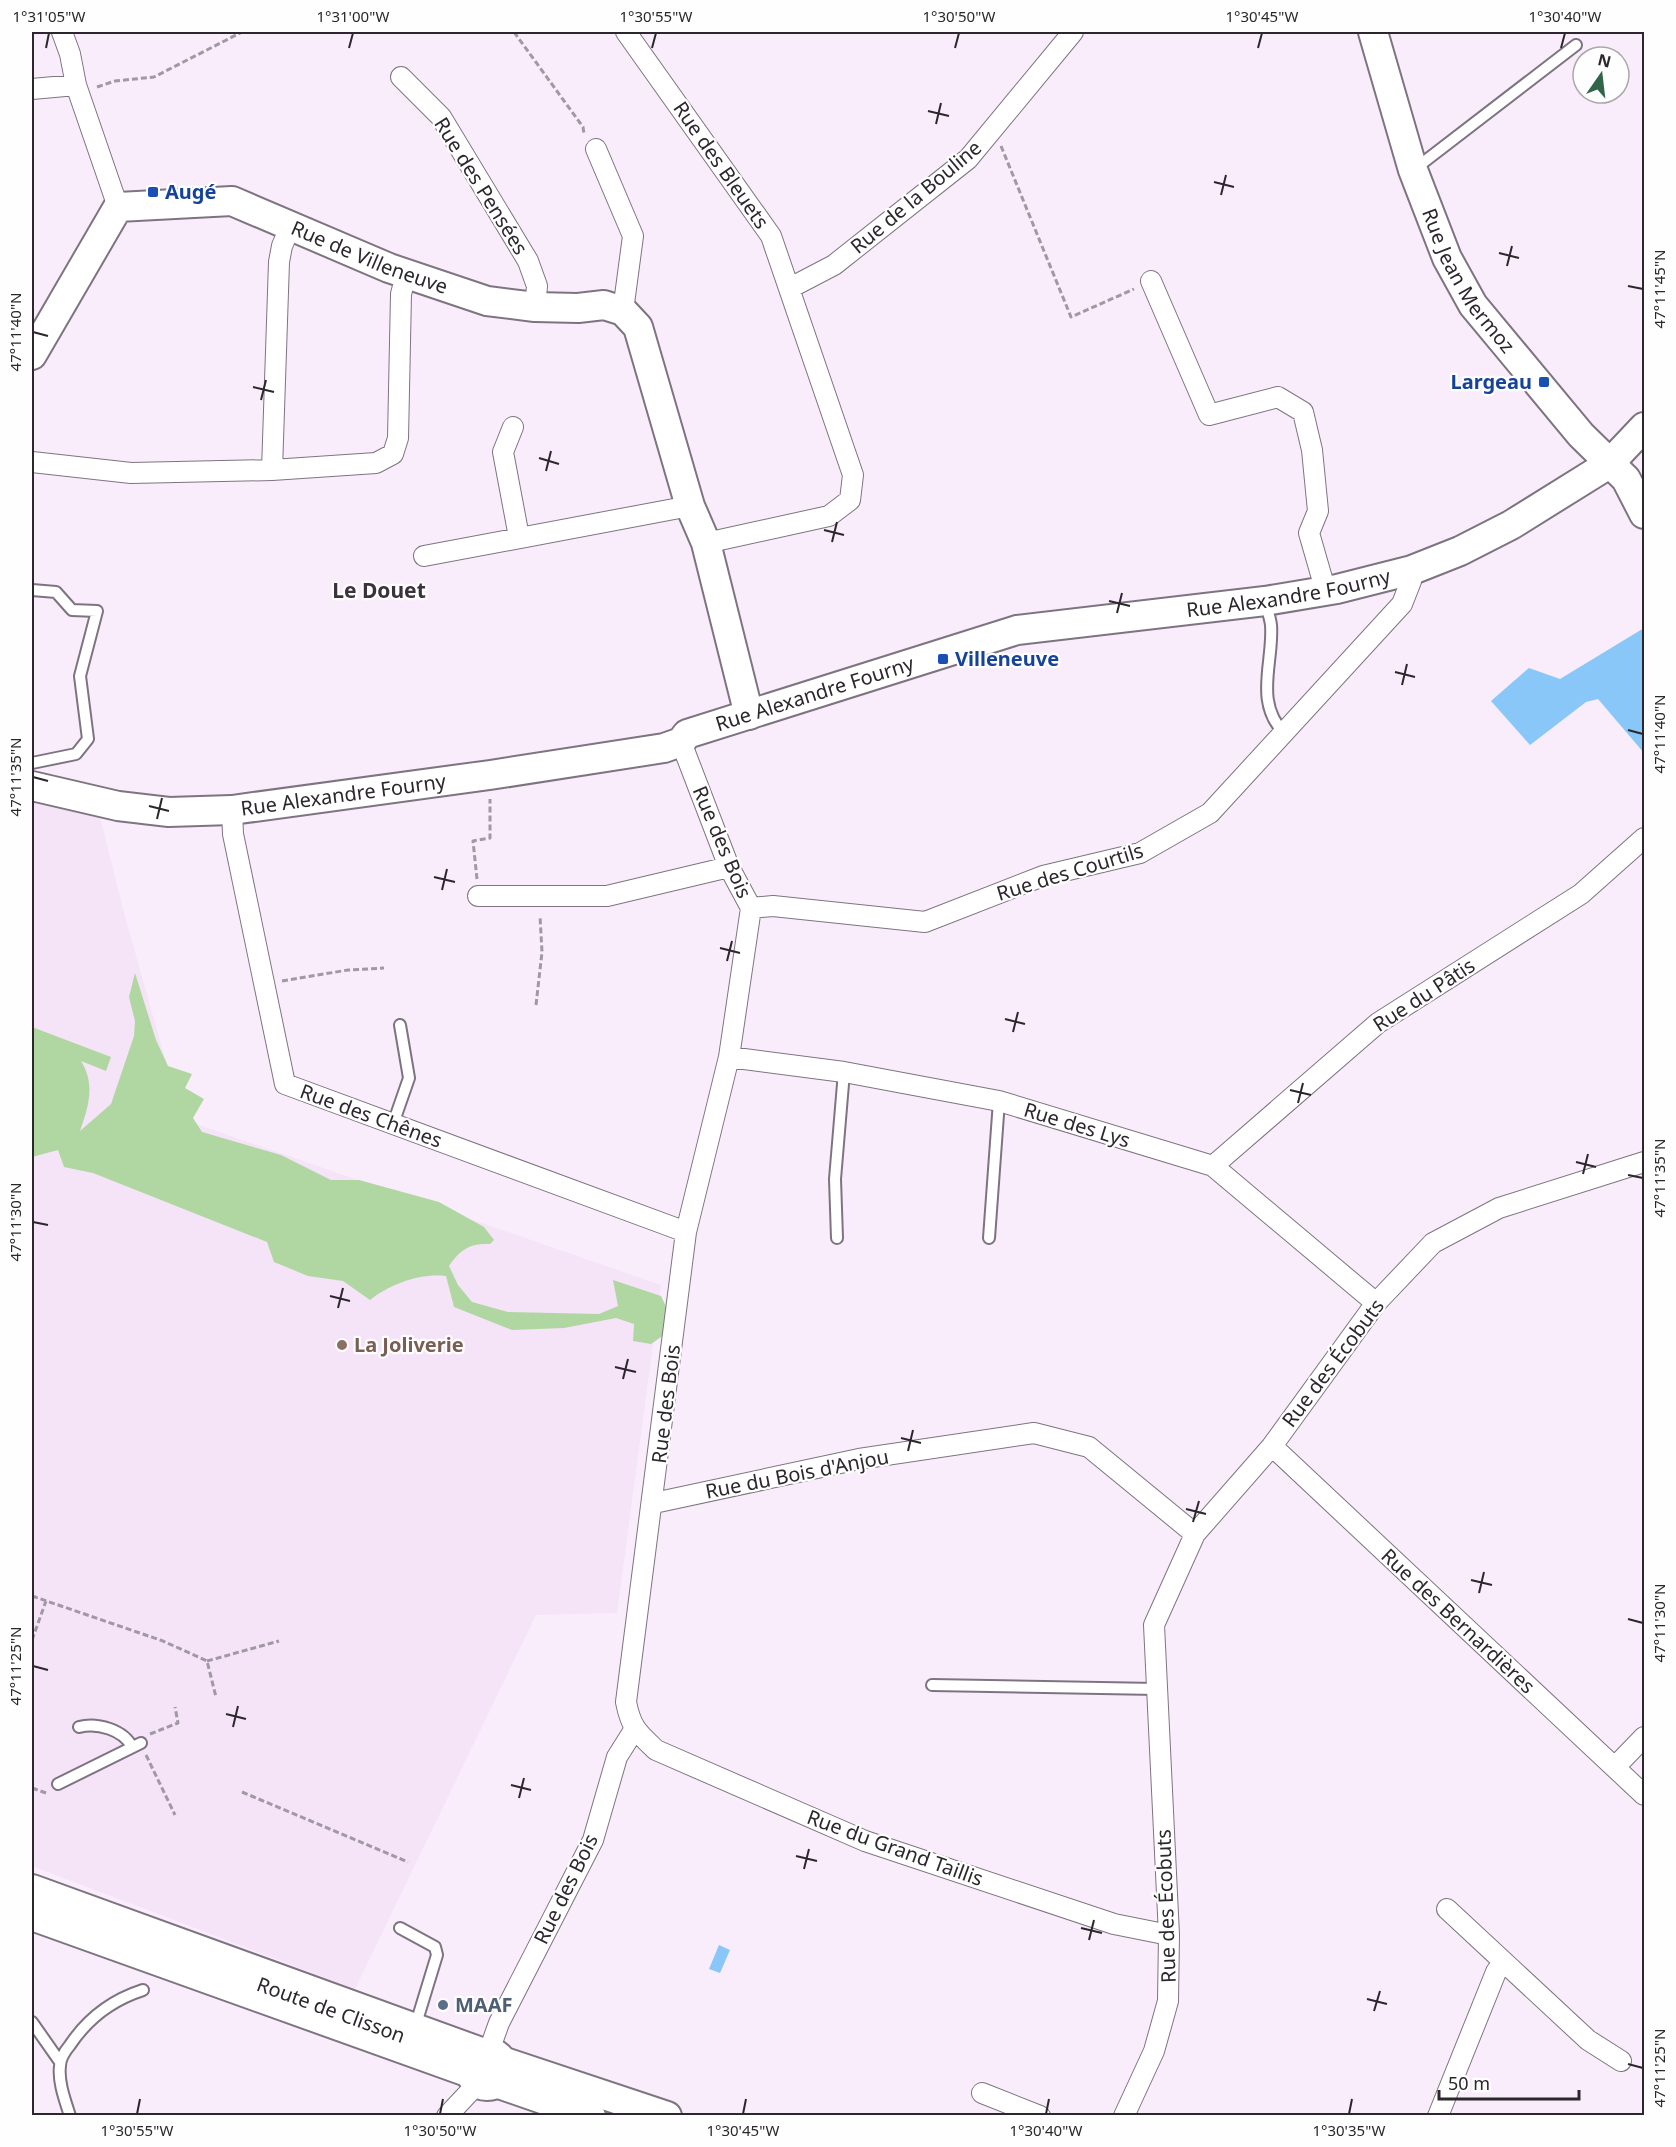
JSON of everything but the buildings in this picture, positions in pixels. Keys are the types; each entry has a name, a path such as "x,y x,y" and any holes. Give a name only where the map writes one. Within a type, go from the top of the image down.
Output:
{"street":[{"path":"34,345 118,207 78,89 62,32"},
{"name":"Rue des Bleuets","path":"626,32 765,224 790,288 853,475 850,500 829,516 706,543"},
{"name":"Rue de la Bouline","path":"790,288 834,265 968,159 1073,32"},
{"name":"Rue Jean Mermoz","path":"1372,32 1413,170 1447,258 1473,305 1581,435 1626,479 1644,514"},
{"name":"Rue des Pensées","path":"401,77 441,117 528,261 537,286 535,307"},
{"path":"32,88 78,89"},
{"path":"596,149 633,236 623,311 638,327 690,506 706,543 749,715"},
{"name":"Rue de Villeneuve","path":"118,207 231,201 406,275 487,301 535,307 578,308 604,305 623,311"},
{"path":"272,470 279,262 282,246 290,227"},
{"path":"32,462 131,472 272,470 376,463 393,454 398,438 401,294 406,275"},
{"path":"1151,281 1209,415 1278,396 1303,412 1312,450 1318,511 1309,533 1326,592"},
{"path":"513,427 503,452 519,537"},
{"name":"Rue Alexandre Fourny","path":"32,786 118,806 169,812 232,810 490,775 664,748 681,742 687,734 1017,630 1326,592 1412,570 1460,551 1511,525 1609,464 1644,427"},
{"path":"424,556 690,506"},
{"name":"Rue des Courtils","path":"751,908 773,906 925,922 1043,876 1140,853 1210,813 1402,604 1411,581 1412,570"},
{"name":"Rue des Bois","path":"486,2068 499,2023 593,1840 617,1756 634,1730 626,1702 654,1503 686,1232 729,1057 751,908 729,867 681,742"},
{"name":"Rue des Chênes","path":"232,810 233,834 285,1084 686,1232"},
{"name":"Rue du Pâtis","path":"1214,1166 1378,1023 1581,894 1644,838"},
{"path":"478,896 607,896 729,867"},
{"name":"Rue des Lys","path":"729,1057 844,1072 999,1101 1214,1166 1376,1303"},
{"name":"Rue des Écobuts","path":"1124,2115 1162,2027 1168,2001 1168,1935 1154,1625 1195,1534 1272,1446 1376,1303 1433,1243 1499,1208 1644,1162"},
{"name":"Rue du Bois d'Anjou","path":"654,1503 859,1460 1034,1433 1089,1447 1195,1534"},
{"name":"Rue des Bernardières","path":"1272,1446 1644,1795"},
{"name":"Rue du Grand Taillis","path":"634,1730 657,1750 865,1841 1114,1924 1168,1935"},
{"path":"1615,1767 1644,1737"},
{"name":"Route de Clisson","path":"32,1889 414,2028 486,2068 591,2115"},
{"path":"1447,1910 1588,2040 1621,2061"},
{"name":"Route de Clisson","path":"32,1916 486,2068 667,2115"},
{"path":"1438,2115 1496,1972 1503,1962"},
{"path":"447,2115 486,2068"},
{"path":"982,2093 1040,2115"}],"lane":[{"path":"1413,170 1571,49"},
{"path":"32,590 56,592 72,610 97,611 80,675 88,739 76,754 32,763"},
{"path":"1265,601 1271,626 1265,680 1274,723 1285,734"},
{"path":"393,1124 409,1078 400,1025"},
{"path":"837,1238 835,1179 844,1072"},
{"path":"989,1238 999,1101"},
{"path":"932,1685 1157,1689"},
{"path":"58,1784 136,1745 110,1729 94,1726 79,1727"},
{"name":"Route de Clisson","path":"32,1901 486,2068 631,2115"},
{"path":"400,1928 435,1947 436,1955 414,2028"},
{"path":"70,2115 59,2076 60,2062 80,2030 96,2014 127,1996 143,1990"},
{"path":"32,2022 60,2062"}],"path":[{"path":"78,89 115,81 154,77 242,32"},
{"path":"514,32 584,127 584,135 596,149"},
{"path":"987,137 1002,147 1071,317 1151,281"},
{"path":"478,896 473,841 490,838 490,775"},
{"path":"536,1005 542,952 540,896"},
{"path":"265,984 348,970 384,968"},
{"path":"32,1596 163,1641 207,1661 279,1641"},
{"path":"32,1640 45,1601"},
{"path":"207,1661 216,1697"},
{"path":"175,1707 178,1723 139,1738 136,1745 175,1815"},
{"path":"32,1788 53,1796"},
{"path":"242,1791 408,1862"}],"shaded area":[{"name":"La Joliverie","path":"32,796 98,809 124,913 182,1119 661,1285 617,1613 536,1615 355,1989 32,1866"}],"green space":[{"path":"135,973 156,1040 168,1066 192,1074 185,1088 204,1099 193,1118 202,1132 281,1155 331,1180 359,1180 439,1202 484,1227 494,1240 490,1244 471,1246 457,1256 449,1266 458,1285 472,1302 508,1312 599,1314 618,1306 613,1280 661,1296 670,1315 664,1335 651,1344 633,1341 634,1324 616,1318 564,1328 512,1330 454,1307 446,1276 426,1276 406,1281 370,1300 343,1281 308,1276 274,1262 267,1242 93,1173 64,1167 58,1150 32,1157 32,1027 111,1057 106,1071 81,1061 86,1070 89,1096 80,1131 111,1104 134,1036 135,1021 129,997"}],"water":[{"path":"1644,628 1644,753 1598,699 1586,702 1530,745 1491,701 1529,668 1560,679"},
{"path":"719,1945 730,1950 720,1973 709,1969"}],"place":[{"name":"Augé","path":"153,192"},
{"name":"Largeau","path":"1544,382"},
{"name":"Villeneuve","path":"943,659"},
{"name":"La Joliverie","path":"342,1345"},
{"name":"MAAF","path":"443,2005"}],"district":[{"name":"Le Douet","path":"379,591"}]}
